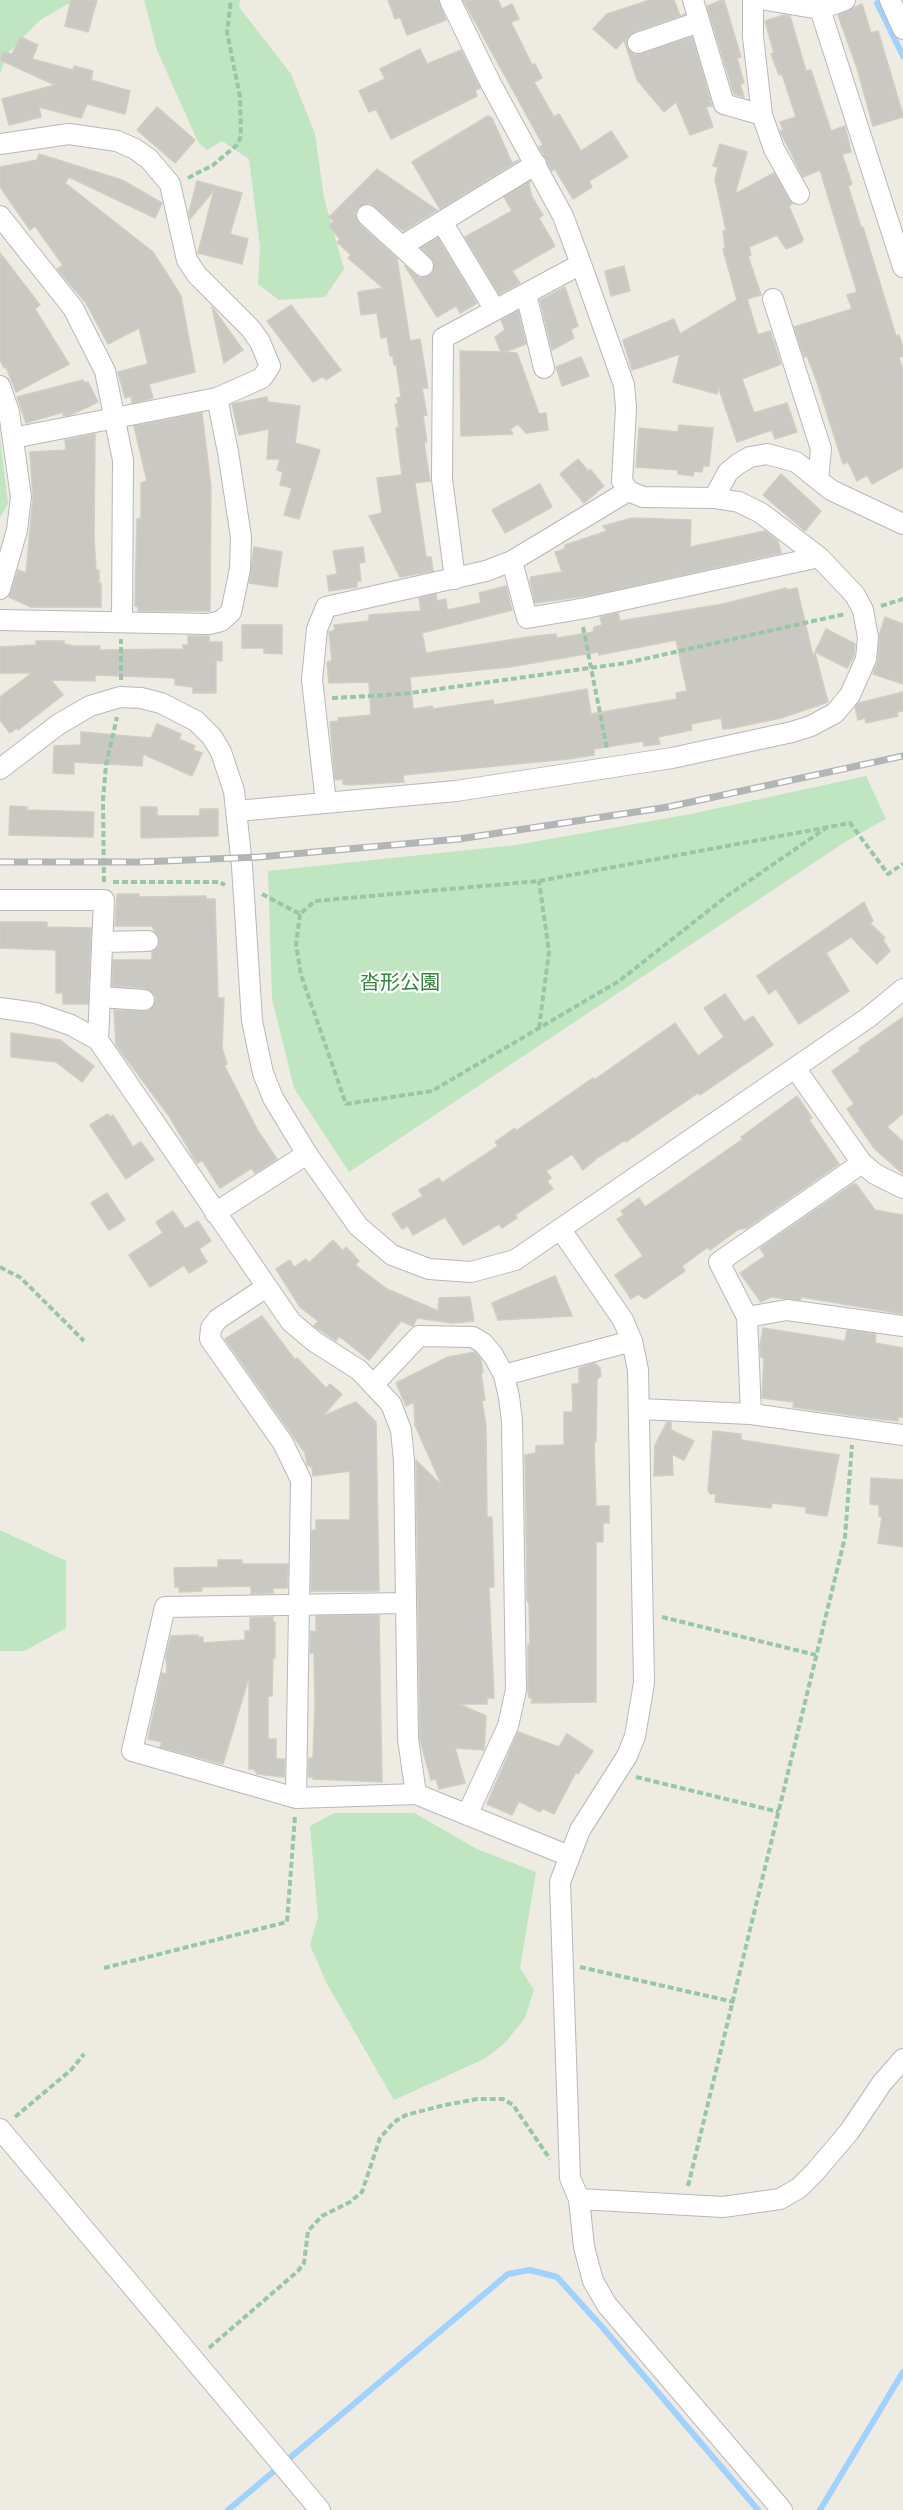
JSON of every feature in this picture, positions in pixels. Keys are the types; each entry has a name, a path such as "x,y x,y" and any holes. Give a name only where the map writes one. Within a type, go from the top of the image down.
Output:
{"street":[{"path":"237,811 456,790 672,758 792,732 811,726 835,712 850,695 866,659 868,637 863,610 855,595 819,557 761,513 739,502 714,498 643,497 628,490 622,481 626,408 624,384 563,216 491,84 450,0"},
{"path":"693,0 724,104 762,115"},
{"path":"753,0 753,37 762,115 774,149 799,194"},
{"path":"766,0 820,9 845,0"},
{"path":"890,0 903,28"},
{"path":"820,9 903,267"},
{"path":"638,43 699,22"},
{"path":"0,144 69,134 117,141 135,148 149,159 170,184 188,260 197,275 245,322 268,356 270,366 262,378 217,398 13,438"},
{"path":"402,246 536,164"},
{"path":"367,215 423,266"},
{"path":"0,216 73,308 105,371 123,460 122,620"},
{"path":"442,222 495,310"},
{"path":"455,579 442,479 443,338 581,264"},
{"path":"526,294 544,368"},
{"path":"773,299 821,449 818,479"},
{"path":"0,386 9,412 21,497 17,531 0,589"},
{"path":"0,620 122,620 209,624 221,621 231,612 240,569 241,537 217,398"},
{"path":"714,498 728,472 750,457 767,454 783,457 806,469 851,501 903,524"},
{"path":"326,803 314,699 314,653 317,629 326,606 486,571 512,561 628,490"},
{"path":"512,561 527,618 580,609 819,557"},
{"path":"2,763 90,706 120,697 141,698 161,703 196,721 221,752 237,811 249,990 256,1046 273,1098 342,1207 371,1240 392,1255 429,1269 471,1272 493,1268 515,1260 869,1017 903,989"},
{"path":"0,900 104,891 98,1040"},
{"path":"102,942 148,941"},
{"path":"100,998 144,1000"},
{"path":"0,1008 36,1013 71,1025 98,1040 265,1288 291,1322 315,1342 359,1370 391,1404 401,1430 408,1739 416,1794"},
{"path":"795,1068 862,1163 875,1174 903,1188"},
{"path":"215,1213 307,1154"},
{"path":"751,1414 747,1317 719,1262 862,1163"},
{"path":"561,1230 623,1320 632,1341 638,1370 644,1683 635,1736 618,1772 580,1830 560,1882 570,2178 579,2199 584,2247 593,2281 607,2305 782,2510"},
{"path":"265,1288 218,1319 211,1328 210,1339 283,1443 301,1480 296,1798"},
{"path":"747,1317 787,1310 903,1326"},
{"path":"374,1384 419,1336 473,1338 483,1343 504,1375 512,1421 516,1690 508,1726 467,1815"},
{"path":"504,1375 632,1341"},
{"path":"640,1409 751,1414 903,1435"},
{"path":"406,1604 165,1607 132,1751 296,1798 416,1794 569,1856"},
{"path":"579,2199 683,2205 750,2205 780,2199 799,2188 849,2132 882,2083 903,2059"},
{"path":"0,2129 320,2510"}],"path":[{"path":"170,184 201,173 237,145 242,136 240,97 227,32 231,0"},
{"path":"580,609 611,767"},
{"path":"314,699 403,694 626,663 863,610"},
{"path":"104,891 103,800 106,765 120,697 122,620"},
{"path":"826,828 727,896 619,981 432,1091 346,1104 301,975 296,945 300,914 315,901 539,881 826,828 850,824 888,874 903,864"},
{"path":"539,881 549,952 539,1029"},
{"path":"92,882 104,891 219,882 234,889"},
{"path":"253,889 300,914"},
{"path":"0,1267 21,1278 84,1341"},
{"path":"683,2205 845,1537 853,1429"},
{"path":"643,1612 816,1655"},
{"path":"618,1772 778,1812"},
{"path":"104,1968 287,1922 296,1798"},
{"path":"562,1962 734,2002"},
{"path":"0,2129 72,2070 84,2054"},
{"path":"194,2360 298,2271 304,2263 308,2231 314,2222 350,2202 362,2192 384,2130 406,2115 477,2099 503,2099 513,2105 540,2147 570,2178"}],"green space":[{"path":"0,0 75,0 40,20 8,53 0,73"},
{"path":"144,0 240,0 239,7 291,74 315,134 324,198 344,269 325,297 279,300 258,284 260,247 249,159 222,141 207,150 198,142 157,50"},
{"path":"0,437 8,504 0,517"},
{"name":"沓形公園","path":"866,776 886,819 848,840 349,1172 294,1088 272,999 268,871 516,845 691,814"},
{"path":"0,1530 66,1561 66,1628 24,1651 0,1651"},
{"path":"334,1813 414,1813 477,1849 536,1872 520,1968 534,1990 525,2018 505,2043 486,2058 394,2100 327,1984 310,1945 318,1917 310,1826"}],"building":[{"path":"71,0 97,0 88,32 65,26"},
{"path":"388,0 438,0 446,20 407,35 400,17 395,19"},
{"path":"463,0 498,0 502,9 512,4 519,19 511,22 532,65 535,64 542,78 534,82 554,117 559,114 581,151 611,131 628,157 589,181 592,187 573,199 555,169 552,171 539,147 543,145"},
{"path":"650,0 674,0 680,16 634,32 626,40 627,47 635,55 692,37 712,106 706,107 713,127 690,135 676,102 664,112 637,80 624,40 616,49 593,29 607,14"},
{"path":"724,0 741,57 737,58 744,83 740,84 744,97 734,94 707,6"},
{"path":"862,4 871,33 878,31 903,115 903,117 873,126 857,68 838,15"},
{"path":"784,15 790,16 806,71 811,70 831,131 845,126 851,152 842,154 852,184 848,186 896,336 899,335 903,347 903,356 899,358 903,371 903,467 872,484 867,475 857,481 848,462 843,464 817,382 807,356 804,357 794,327 852,309 847,295 857,292 820,170 803,177 780,131 783,130 780,122 796,117 782,74 779,75 771,54 774,53 765,21"},
{"path":"20,37 38,45 32,59 73,70 74,66 93,71 91,80 130,91 125,114 87,104 81,118 39,107 41,117 9,125 2,99 55,85 0,60 3,52 12,54"},
{"path":"420,49 427,64 461,50 480,88 475,90 477,96 391,139 376,109 369,112 359,91 385,79 380,69"},
{"path":"157,107 195,140 175,163 137,130"},
{"path":"488,116 492,118 512,163 519,160 440,209 412,162"},
{"path":"720,144 747,152 735,194 774,173 792,204 789,206 803,239 802,242 786,249 777,235 749,247 751,255 748,256 761,295 747,299 758,335 770,331 781,364 742,379 754,413 787,403 797,432 775,439 772,430 737,442 718,386 717,394 673,382 680,354 632,370 623,340 674,319 680,334 737,300 723,249 725,248 723,231 726,230 715,179 718,167 713,166"},
{"path":"39,154 122,180 162,203 155,218 69,177 65,183 153,252 181,296 195,372 149,384 153,398 132,403 131,396 125,398 118,372 148,364 139,328 108,344 86,303 57,269 63,265 35,226 30,230 0,187 0,167 37,160"},
{"path":"377,169 437,210 403,231 370,203 359,207 355,213 359,224 397,258 410,341 420,339 428,388 422,388 427,415 423,416 427,442 424,442 430,481 415,483 426,557 431,557 433,571 400,577 369,516 382,513 377,478 402,475 396,428 399,427 395,404 398,404 397,398 401,397 396,364 394,365 393,356 390,356 387,337 381,338 377,313 361,315 358,292 383,288 348,258 351,255 337,242 340,239 329,226 334,221 329,217"},
{"path":"197,181 242,193 230,234 248,239 242,264 198,253 214,190 190,219 189,212"},
{"path":"530,181 532,197 543,215 539,218 555,246 512,271 520,283 499,294 465,237 512,211 504,197"},
{"path":"438,238 477,303 460,313 456,306 437,317 405,266 420,278 431,274 434,262 421,248"},
{"path":"0,253 40,305 35,309 69,364 16,392 6,367 4,368 0,360"},
{"path":"624,266 630,291 611,296 605,271"},
{"path":"565,287 578,326 571,329 574,338 552,350 540,300"},
{"path":"291,305 341,370 326,380 323,376 313,382 267,321"},
{"path":"212,307 243,350 224,363"},
{"path":"518,311 526,344 505,352 517,353 539,414 546,413 548,430 526,433 518,424 510,429 513,434 461,436 460,351 501,352 495,337 505,330 501,320"},
{"path":"581,357 589,376 562,386 556,367"},
{"path":"83,380 84,383 88,382 98,402 70,415 63,416 63,412 26,423 17,397"},
{"path":"267,397 268,402 300,406 295,443 320,450 299,519 284,515 292,488 280,485 283,472 277,470 280,459 267,459 269,429 239,435 232,404"},
{"path":"202,413 211,487 210,611 138,611 138,607 135,606 137,519 141,519 141,483 147,481 134,426"},
{"path":"679,425 713,428 709,466 703,466 702,472 694,471 693,476 678,474 678,470 636,467 639,428 678,432"},
{"path":"95,434 94,537 96,570 99,570 99,583 101,583 101,607 31,607 9,597 18,570 26,573 33,498 30,452 66,450 65,440"},
{"path":"578,459 604,486 584,503 560,474"},
{"path":"781,474 821,511 805,531 763,495"},
{"path":"540,484 552,507 505,533 492,510"},
{"path":"632,518 691,520 690,547 765,531 778,541 781,553 592,595 535,603 531,577 562,572 555,552 565,549 565,545 607,531 603,526"},
{"path":"254,547 282,552 277,587 249,583"},
{"path":"363,547 365,562 359,563 361,581 357,581 357,587 329,591 327,576 337,574 333,551"},
{"path":"506,586 512,610 422,633 426,653 535,636 556,634 557,638 593,632 594,627 602,625 600,617 618,613 620,621 723,604 786,588 787,590 797,588 813,656 815,653 828,702 781,718 733,728 723,729 721,718 691,724 692,730 658,737 660,744 644,746 643,741 594,749 594,755 403,775 404,782 348,785 343,784 343,779 335,780 330,722 338,721 338,718 371,715 369,682 329,683 327,662 332,661 329,632 335,630 334,625 369,621 369,615 421,611 419,598 436,594 437,601 446,599 447,610 481,603 479,593","holes":["676,640 687,691 676,693 677,699 591,714 587,689 494,705 493,700 433,709 432,706 413,709 410,677 509,667 598,652 599,655"]},
{"path":"885,617 903,624 903,684 873,674 878,660 880,633"},
{"path":"242,625 282,625 282,654 264,653 264,648 242,648"},
{"path":"826,629 855,644 854,656 847,668 815,652"},
{"path":"188,636 209,636 209,642 222,642 222,661 216,660 216,693 193,693 193,687 175,685 175,678 95,675 95,681 51,680 63,695 18,730 17,728 10,733 0,720 0,697 32,673 0,673 0,647 36,645 36,641 64,641 64,644 74,646 100,646 100,650 183,649 183,645 188,645"},
{"path":"903,692 903,711 897,712 898,716 866,723 865,718 858,720 855,707 859,703"},
{"path":"157,724 181,734 179,739 195,746 193,750 202,753 192,776 143,754 142,766 74,762 74,774 53,773 54,746 81,745 81,732 151,738"},
{"path":"10,806 27,807 27,810 94,812 93,837 9,835"},
{"path":"141,807 157,807 157,816 200,816 200,809 218,809 218,836 141,838"},
{"path":"117,894 139,894 139,897 206,896 206,899 215,899 218,998 224,998 222,1048 227,1064 224,1065 258,1131 277,1159 255,1173 252,1168 220,1188 202,1160 197,1163 169,1116 116,1045 114,1010 149,1011 156,1000 154,994 145,988 112,986 113,960 152,960 152,952 158,947 160,941 152,926 115,926"},
{"path":"864,902 873,921 870,923 885,938 883,940 890,951 877,964 851,937 826,953 849,991 799,1024 776,989 769,994 757,976"},
{"path":"0,922 47,922 47,927 91,928 88,1004 63,1004 63,993 56,993 56,950 0,948"},
{"path":"725,994 744,1022 753,1016 773,1045 700,1095 698,1093 626,1142 625,1140 597,1158 583,1170 572,1154 546,1171 551,1178 547,1181 553,1189 515,1215 517,1218 502,1228 499,1224 463,1245 445,1217 413,1235 408,1226 402,1229 392,1214 423,1196 419,1190 439,1178 442,1183 498,1146 495,1142 515,1128 516,1131 593,1078 594,1080 675,1023 698,1056 724,1037 704,1008"},
{"path":"903,1017 903,1113 887,1127 903,1142 903,1174 874,1148 847,1109 854,1104 832,1071 860,1051 859,1048"},
{"path":"11,1033 60,1040 94,1066 82,1082 56,1062 11,1057"},
{"path":"797,1096 812,1118 809,1120 839,1164 747,1228 739,1229 710,1250 708,1247 682,1266 685,1271 645,1299 638,1294 631,1299 615,1275 643,1256 617,1219 624,1215 621,1211 639,1198 645,1207 743,1139 741,1137"},
{"path":"108,1114 110,1117 113,1115 133,1147 141,1142 154,1160 126,1179 90,1125"},
{"path":"856,1184 875,1210 903,1215 903,1314 801,1297 801,1300 771,1297 761,1302 740,1273 765,1256 760,1248"},
{"path":"107,1193 125,1220 109,1230 91,1203"},
{"path":"173,1211 185,1229 198,1221 211,1241 199,1249 207,1262 189,1273 184,1265 150,1287 129,1255 163,1233 156,1222"},
{"path":"333,1240 343,1251 346,1247 359,1261 355,1265 387,1289 438,1311 439,1298 470,1297 474,1321 452,1323 417,1318 413,1326 401,1321 369,1360 339,1336 336,1341 314,1326 318,1321 300,1307 276,1269 290,1260 294,1267 306,1259 309,1263"},
{"path":"555,1276 572,1316 498,1320 492,1303"},
{"path":"262,1316 295,1360 297,1358 326,1388 330,1384 342,1394 323,1416 356,1402 376,1422 379,1591 311,1591 312,1530 316,1530 316,1520 350,1520 350,1471 313,1476 312,1467 307,1465 305,1453 225,1339"},
{"path":"763,1328 845,1341 847,1330 876,1334 875,1343 903,1348 903,1417 898,1417 898,1421 870,1418 793,1407 794,1402 762,1398 764,1358 761,1357 760,1346"},
{"path":"475,1352 481,1359 483,1372 481,1373 485,1400 482,1401 486,1426 487,1517 492,1517 494,1587 489,1587 494,1698 487,1698 487,1704 459,1704 486,1716 484,1750 455,1748 465,1783 439,1789 436,1779 431,1780 420,1740 416,1460 442,1486 415,1425 414,1402 406,1406 396,1383 448,1357"},
{"path":"595,1363 600,1368 601,1376 597,1379 596,1441 594,1443 596,1506 609,1506 609,1523 603,1523 603,1542 596,1542 596,1702 531,1703 533,1698 529,1698 528,1692 528,1644 530,1644 527,1599 525,1455 536,1453 536,1446 564,1445 564,1412 572,1412 573,1409 572,1384 579,1384 579,1368"},
{"path":"667,1422 671,1422 671,1430 694,1441 684,1460 672,1454 673,1475 654,1476 655,1445"},
{"path":"713,1431 741,1434 741,1440 839,1455 827,1516 806,1513 806,1507 772,1503 771,1508 715,1502 716,1494 710,1494 708,1490"},
{"path":"871,1478 903,1480 903,1547 878,1543 882,1517 879,1516 879,1505 870,1504"},
{"path":"218,1560 242,1560 242,1564 288,1564 287,1588 273,1588 273,1593 251,1594 251,1586 201,1587 202,1591 179,1592 179,1587 175,1587 174,1568 218,1567"},
{"path":"379,1615 382,1782 308,1777 309,1758 313,1758 315,1705 314,1653 310,1653 311,1631 316,1632 316,1616"},
{"path":"273,1617 275,1658 273,1658 272,1696 268,1696 268,1739 276,1739 276,1759 285,1759 284,1777 257,1774 254,1769 249,1769 249,1677 223,1764 160,1747 162,1742 148,1739 162,1673 167,1674 166,1656 171,1636 198,1635 198,1637 203,1637 203,1643 245,1640 245,1631 250,1631 250,1618"},
{"path":"518,1732 559,1747 567,1734 593,1751 578,1774 576,1772 554,1814 542,1808 540,1812 519,1801 512,1815 487,1804"}],"waterway":[{"path":"877,3 903,56"},
{"path":"228,2510 508,2274 530,2270 557,2277 758,2510"},
{"path":"820,2510 903,2372"}],"railway":[{"path":"0,862 141,862 259,857 459,839 668,807 903,756"}]}
